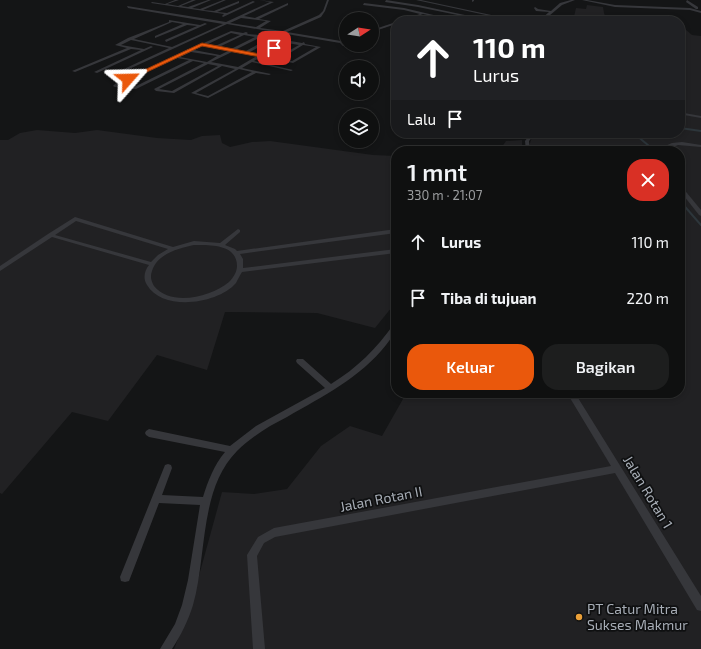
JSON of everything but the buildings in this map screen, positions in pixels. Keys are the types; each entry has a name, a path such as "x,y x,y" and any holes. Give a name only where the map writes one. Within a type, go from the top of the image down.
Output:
{"street":[{"path":"147,5 161,0"},
{"path":"164,5 178,0"},
{"path":"177,7 195,0"},
{"path":"174,14 210,0"},
{"path":"199,10 225,0 253,3 223,16"},
{"path":"260,0 293,5"},
{"path":"246,53 284,32 320,16 323,14 328,0"},
{"path":"417,0 496,16"},
{"path":"547,16 563,4 574,0"},
{"path":"583,0 615,6 690,9 701,8"},
{"path":"378,6 387,1 468,16"},
{"path":"687,1 697,8"},
{"path":"214,12 238,2"},
{"path":"113,75 273,2"},
{"path":"418,6 429,2"},
{"path":"152,3 227,14"},
{"path":"256,19 287,4"},
{"path":"364,4 436,16"},
{"path":"128,7 339,41"},
{"path":"450,12 460,8"},
{"path":"535,8 537,10 552,12"},
{"path":"415,16 434,9"},
{"path":"690,9 701,12"},
{"path":"241,17 269,21 257,28"},
{"path":"166,20 200,26"},
{"path":"144,50 117,45 173,21"},
{"path":"156,36 186,24"},
{"path":"166,41 205,24"},
{"path":"379,29 391,25"},
{"path":"192,60 135,88 115,86 189,51 202,45 231,32 246,33 319,47 295,62 202,45"},
{"path":"216,47 246,33"},
{"path":"142,34 171,39"},
{"path":"222,65 173,92 156,90 260,36"},
{"path":"129,39 220,56"},
{"path":"255,72 208,97 193,93 288,41"},
{"path":"277,59 304,44"},
{"path":"74,71 130,47"},
{"path":"96,72 151,48"},
{"path":"177,57 269,74"},
{"path":"250,62 291,70"},
{"path":"685,114 701,117"},
{"path":"668,146 671,144 684,143 701,146"},
{"path":"685,194 701,214"},
{"path":"0,269 50,235 78,219 173,249"},
{"path":"221,245 238,231"},
{"path":"236,253 391,233"},
{"path":"50,235 152,264"},
{"path":"201,243 221,245 236,253 241,261 241,270 231,284 219,292 196,300 180,300 166,297 151,288 148,278 152,264 161,256 173,249 187,244 201,243"},
{"path":"241,270 391,252"},
{"path":"166,649 181,625 188,606 200,530 207,501 217,472 231,450 274,420 331,388 356,371 376,353 391,333"},
{"path":"300,362 331,388"},
{"name":"Jalan Rotan 1","path":"574,398 701,606"},
{"path":"149,433 231,450"},
{"path":"125,577 168,468"},
{"name":"Jalan Rotan II","path":"259,649 252,555 261,540 274,533 617,469"},
{"path":"156,499 207,501"}],"shaded area":[{"path":"587,5 603,7 605,16 574,16 576,8 586,9"},
{"path":"685,29 692,35 701,36 701,649 174,649 189,612 222,492 254,494 287,489 321,446 350,426 382,436 403,398 685,398 685,146 529,146 532,138 685,138"},
{"path":"37,130 75,133 97,130 157,138 191,140 202,136 220,135 222,143 230,147 252,142 270,141 373,155 391,156 391,308 375,328 317,313 225,312 207,370 157,355 108,421 72,412 2,494 0,493 0,140 8,140 20,133"},
{"path":"522,140 522,146 502,146 506,141"}],"waterway":[{"path":"685,129 701,131"},
{"path":"640,138 649,146"},
{"path":"685,207 701,225"}],"place":[{"name":"PT Catur Mitra Sukses Makmur","path":"579,617"}],"route":[{"path":"128,79 202,45 260,56 274,48"}]}
